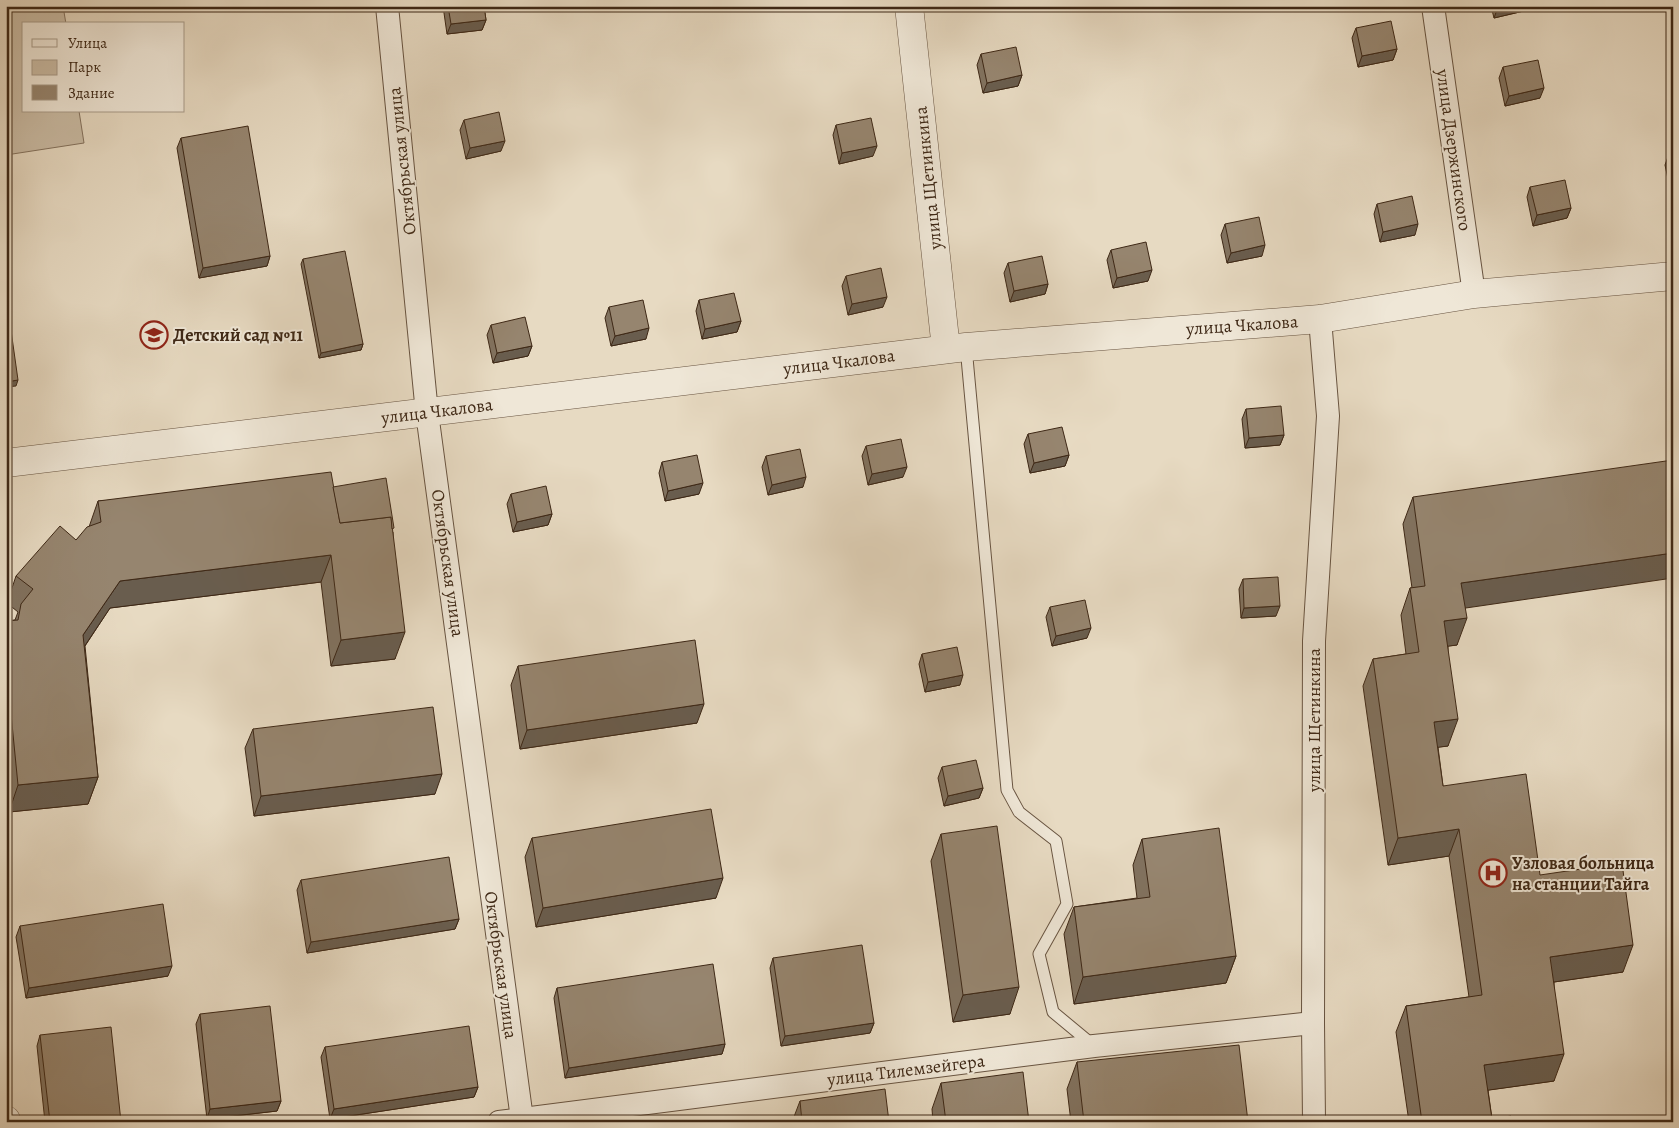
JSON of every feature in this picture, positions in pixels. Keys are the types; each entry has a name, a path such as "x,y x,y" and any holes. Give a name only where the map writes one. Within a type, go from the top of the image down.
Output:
{"street":[{"name":"Октябрьская улица","path":"387,6 427,412 522,1120"},
{"name":"улица Щетинкина","path":"909,6 956,348"},
{"name":"улица Дзержинского","path":"1433,6 1474,294"},
{"name":"улица Чкалова","path":"6,462 956,348 1320,319 1474,294 1673,276"},
{"name":"улица Щетинкина","path":"1314,1122 1314,641 1328,416 1320,319"},
{"name":"улица Тилемзейгера","path":"499,1122 1094,1046 1313,1023"}],"lane":[{"path":"956,348 1007,790 1019,812 1056,841 1067,904 1039,954 1053,1012 1094,1046"}],"green space":[{"path":"6,6 63,6 66,22 22,22 22,112 79,112 84,143 6,155"}],"building":[{"path":"448,6 484,6 486,20 451,24"},
{"path":"1391,21 1397,49 1362,56 1356,28"},
{"path":"1016,47 1022,75 987,83 981,54"},
{"path":"1538,60 1544,88 1509,96 1503,67"},
{"path":"499,112 505,141 470,148 464,120"},
{"path":"871,118 877,146 842,153 836,125"},
{"path":"248,126 270,256 203,268 181,138"},
{"path":"1673,153 1673,174 1669,154"},
{"path":"1565,180 1571,208 1537,215 1530,187"},
{"path":"1412,196 1418,224 1383,232 1377,204"},
{"path":"1259,217 1265,245 1231,253 1225,224"},
{"path":"1146,242 1152,270 1117,278 1111,250"},
{"path":"345,251 363,344 321,353 303,259"},
{"path":"1042,256 1048,284 1014,291 1008,263"},
{"path":"881,268 887,297 852,304 846,276"},
{"path":"734,293 741,321 705,329 699,300"},
{"path":"6,295 18,380 6,382"},
{"path":"643,300 649,328 615,336 609,307"},
{"path":"525,317 532,346 497,353 491,325"},
{"path":"1281,406 1284,435 1249,438 1246,409"},
{"path":"1062,427 1069,455 1034,463 1028,434"},
{"path":"901,439 907,467 872,474 866,446"},
{"path":"800,449 806,477 772,485 766,456"},
{"path":"697,455 703,483 668,491 662,462"},
{"name":"Узловая больница на станции Тайга","path":"1673,460 1673,553 1461,583 1467,618 1444,621 1458,719 1434,722 1443,786 1526,774 1540,875 1622,863 1633,945 1550,957 1564,1054 1484,1065 1492,1119 1511,1116 1512,1122 1422,1122 1406,1006 1482,995 1459,829 1398,838 1373,659 1419,652 1410,588 1425,586 1413,497"},
{"path":"331,472 340,523 391,517 405,632 341,640 331,555 120,581 83,635 98,777 18,785 6,663 6,621 18,620 21,604 33,589 16,576 60,526 76,540 87,527 101,522 98,501"},
{"path":"386,478 394,528 392,529 391,517 340,523 333,487"},
{"path":"546,486 552,514 517,522 511,494"},
{"path":"1278,577 1280,606 1244,608 1243,579"},
{"path":"1085,600 1091,628 1056,636 1050,607"},
{"path":"695,640 704,704 527,730 518,666"},
{"path":"957,647 963,675 928,682 922,654"},
{"path":"433,707 442,774 261,796 253,729"},
{"path":"976,760 983,788 948,796 942,767"},
{"path":"711,809 723,878 543,908 532,838"},
{"path":"997,826 1019,987 963,995 941,834"},
{"path":"1219,828 1236,956 1083,977 1074,907 1150,897 1142,839"},
{"path":"449,857 459,919 311,942 301,880"},
{"path":"163,904 172,966 29,988 20,926"},
{"path":"862,945 874,1023 785,1036 773,958"},
{"path":"713,964 725,1044 569,1068 557,988"},
{"path":"270,1006 281,1101 210,1109 200,1014"},
{"path":"469,1026 478,1087 334,1109 325,1047"},
{"path":"111,1027 121,1122 50,1122 40,1035"},
{"path":"1239,1045 1248,1122 1084,1122 1077,1062"},
{"path":"1023,1072 1029,1122 946,1122 941,1083"},
{"path":"885,1089 889,1122 802,1122 800,1101"}],"place":[{"name":"Детский сад №11","path":"154,335"},
{"name":"Узловая больница на станции Тайга","path":"1493,873"}]}
